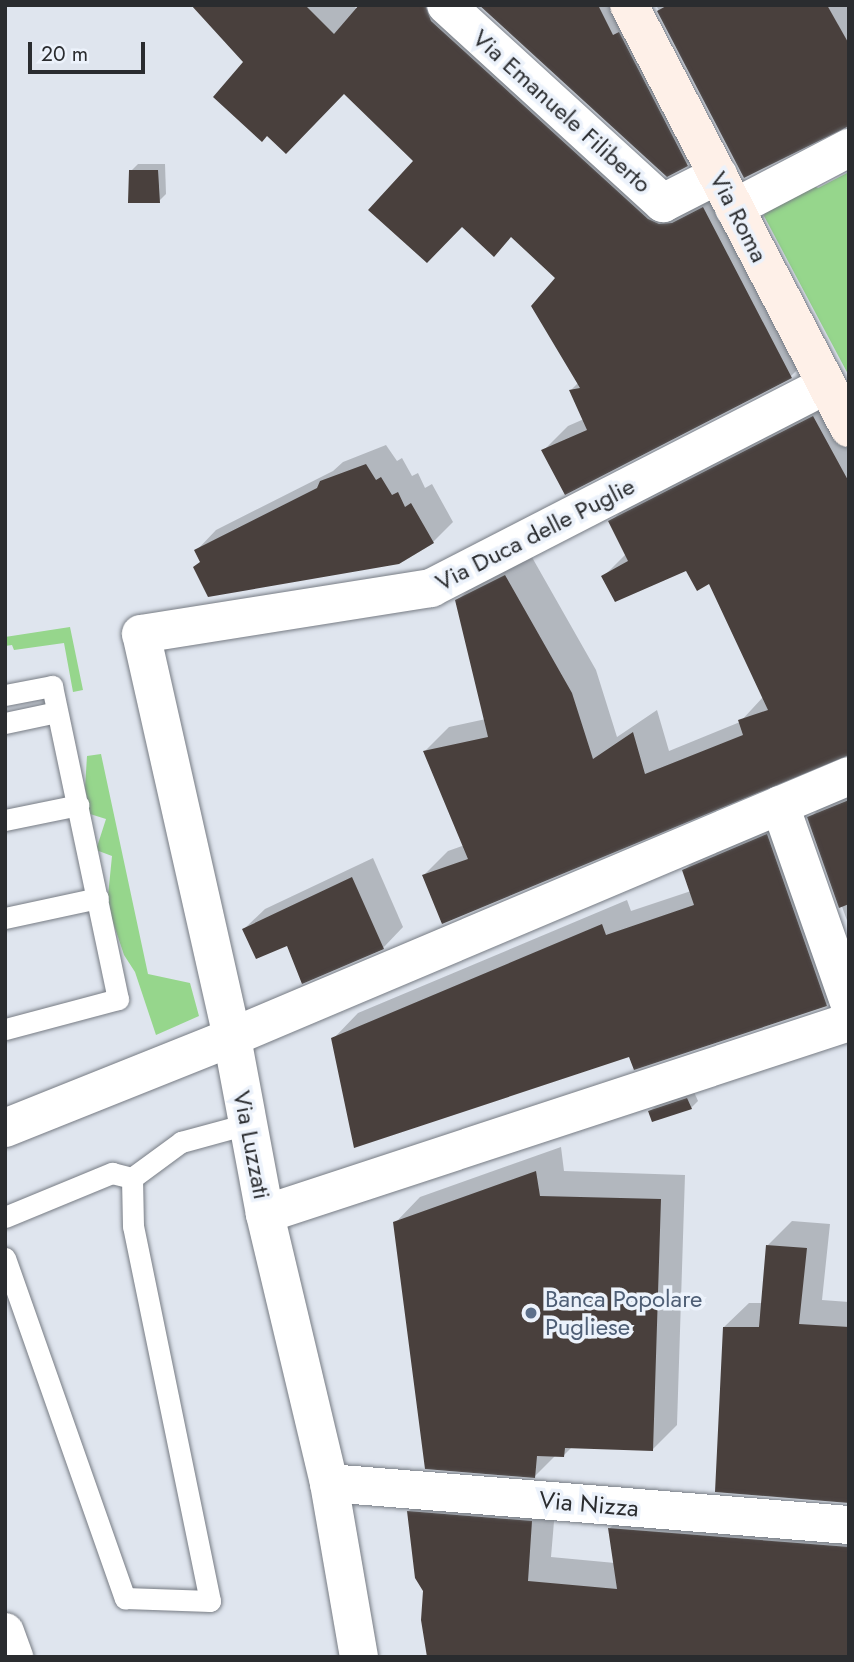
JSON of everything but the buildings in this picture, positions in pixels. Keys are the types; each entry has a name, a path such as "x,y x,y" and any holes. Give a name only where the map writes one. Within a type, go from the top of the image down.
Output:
{"main road":[{"name":"Via Roma","path":"629,5 849,428"}],"street":[{"name":"Via Emanuele Filiberto","path":"446,5 663,203 726,192"},
{"path":"726,192 849,148"},
{"name":"Via Duca delle Puglie","path":"141,634 431,588 826,385"},
{"name":"Via Luzzati","path":"141,634 232,1037 265,1214 329,1483 359,1657"},
{"path":"5,1128 232,1037 849,776"},
{"path":"780,805 849,1002"},
{"path":"265,1214 849,1023"},
{"name":"Via Nizza","path":"329,1483 849,1525"},
{"path":"5,1632 14,1657"}],"lane":[{"path":"5,695 52,686 99,898 118,999 5,1029"},
{"path":"5,723 57,712"},
{"path":"5,820 78,804"},
{"path":"5,918 99,898"},
{"path":"132,1178 181,1142 247,1124"},
{"path":"5,1217 113,1172 132,1178"},
{"path":"5,1258 125,1598 210,1601 134,1226 132,1178"}],"green space":[{"path":"849,172 849,376 764,216 766,207 810,184 818,188"},
{"path":"70,627 83,690 73,692 64,643 14,650 12,645 5,646 5,637"},
{"path":"101,754 148,974 190,983 199,1016 156,1035 135,972 124,955 111,916 108,896 112,856 96,850 106,819 90,814 85,788 87,756"}],"place":[{"name":"Banca Popolare Pugliese","path":"531,1313"}]}
